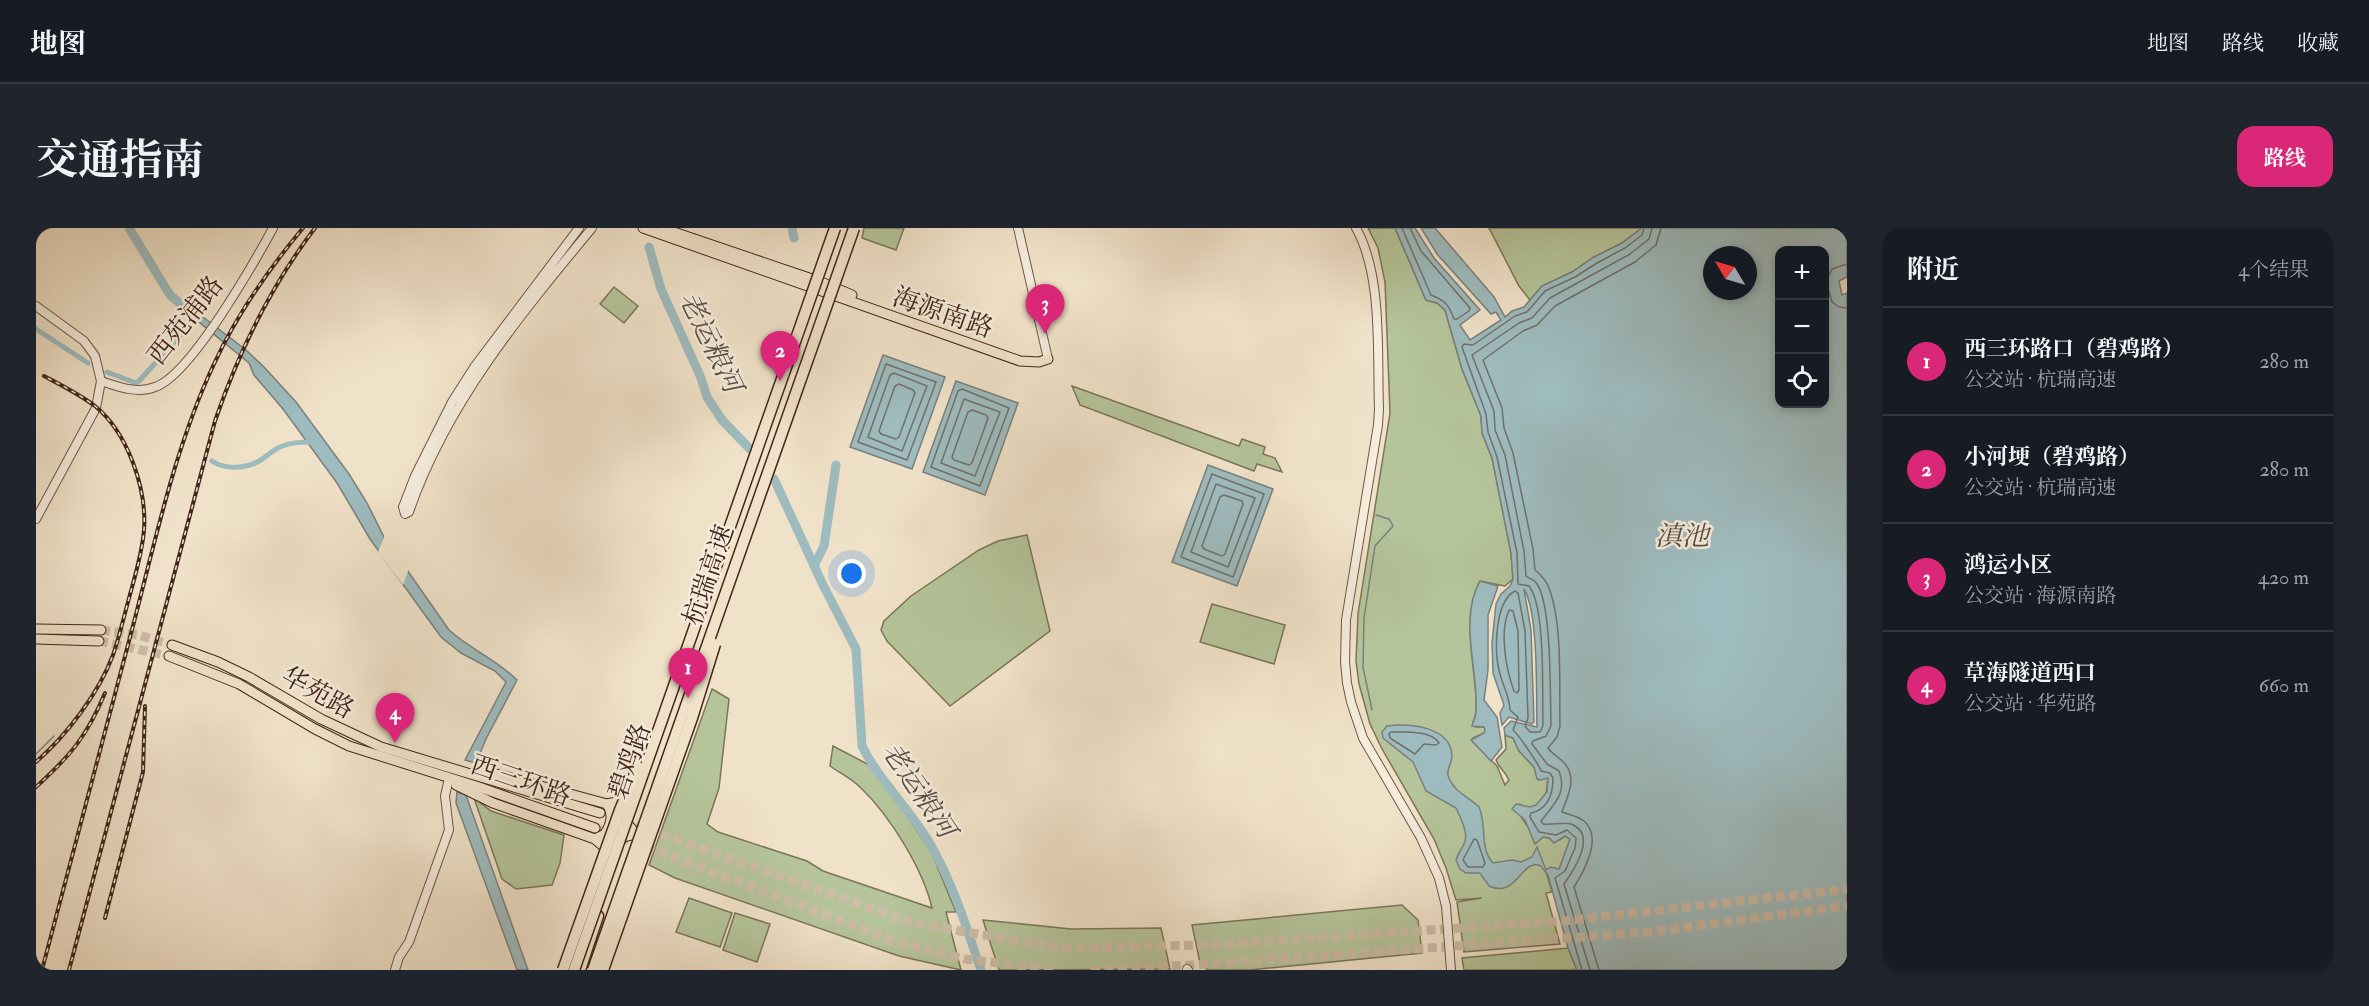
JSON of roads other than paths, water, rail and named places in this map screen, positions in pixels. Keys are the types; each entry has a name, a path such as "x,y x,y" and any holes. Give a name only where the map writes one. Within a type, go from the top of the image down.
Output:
{"highway":[{"name":"杭瑞高速","path":"574,970 835,228"},
{"name":"碧鸡路","path":"580,970 823,288 840,228"},
{"name":"碧鸡路","path":"588,970 642,792 823,288 849,228"},
{"name":"杭瑞高速","path":"593,970 854,228"},
{"path":"603,970 692,717 764,483"},
{"path":"563,970 620,810 678,673"}],"main road":[{"name":"海源南路","path":"643,228 823,288"},
{"name":"海源南路","path":"662,228 1020,361 1039,363 1048,359"},
{"path":"36,629 102,630"},
{"path":"36,639 99,641"},
{"name":"华苑路","path":"172,645 218,662 249,677 354,736 408,756 448,766"},
{"name":"华苑路","path":"169,656 239,684 315,729 349,746 449,780"},
{"path":"448,766 467,767 501,775 607,804 621,802 642,792"},
{"name":"西三环路","path":"448,766 600,813"},
{"path":"449,780 493,803 595,839 606,840 631,832 607,804"},
{"name":"西三环路","path":"449,780 595,828"},
{"path":"595,839 605,834 611,820 611,810 607,804"},
{"path":"595,839 612,853 617,863"}],"street":[{"name":"西苑浦路","path":"101,381 134,390 156,387 176,374 217,321 273,228"},
{"path":"579,228 475,366 452,402 415,476 403,507 405,514 410,512 442,435 482,369 592,228"},
{"path":"1018,228 1048,359"},
{"path":"1356,228 1368,255 1373,276 1379,409 1346,620 1347,683 1363,738 1421,838 1439,878 1446,906 1451,970"},
{"path":"36,306 84,341 94,356 101,381 96,408 36,519"},
{"path":"395,970 399,957 409,942 449,830 445,796 449,780"}],"water":[{"name":"滇池","path":"1395,228 1415,228 1434,258 1480,310 1460,325 1470,340 1501,320 1496,312 1491,314 1437,254 1421,228 1435,228 1494,297 1505,317 1512,311 1524,307 1542,286 1572,272 1594,257 1622,243 1642,228 1847,228 1847,277 1839,281 1842,295 1847,293 1847,970 1577,970 1568,948 1548,875 1541,866 1529,867 1513,883 1499,889 1489,886 1480,873 1466,873 1460,869 1456,860 1466,837 1456,808 1426,791 1413,762 1383,738 1382,732 1387,726 1417,726 1444,738 1450,746 1452,756 1448,772 1449,778 1458,791 1479,807 1486,850 1493,863 1512,860 1521,862 1532,857 1537,847 1546,870 1551,867 1559,869 1570,839 1565,836 1554,843 1549,838 1543,837 1535,844 1525,820 1512,809 1516,804 1530,807 1536,805 1547,792 1548,778 1537,779 1534,767 1519,751 1513,738 1505,735 1504,728 1511,721 1537,727 1536,655 1532,616 1524,589 1531,630 1534,722 1532,724 1509,717 1502,725 1500,713 1504,705 1493,673 1492,643 1496,604 1513,579 1511,553 1492,458 1482,433 1481,416 1462,369 1445,310 1437,303 1426,300"},
{"path":"177,297 246,350 296,402 349,474 384,537 449,630 501,666 517,680 476,763 465,760 506,682 495,671 461,653 441,637 370,539 337,483 283,409 254,375 249,363 173,301"},
{"path":"883,355 945,377 912,469 850,447"},
{"path":"956,381 1018,403 985,495 923,472"},
{"path":"1208,465 1273,489 1237,586 1172,562"},
{"path":"1480,581 1498,586 1488,615 1488,670 1484,700 1497,717 1502,747 1491,761 1471,740 1484,733 1485,730 1484,727 1472,726 1476,714 1476,696 1470,629 1474,596"},
{"path":"457,792 466,795 528,970 517,970 456,803"}],"waterway":[{"path":"129,228 170,295 184,307"},
{"name":"老运粮河","path":"792,228 794,238"},
{"name":"老运粮河","path":"649,247 661,289 701,378 707,397 722,420 750,449"},
{"path":"107,372 136,383 196,318"},
{"path":"36,329 88,363"},
{"path":"212,461 223,466 242,467 261,460 284,445 313,442"},
{"name":"老运粮河","path":"814,566 824,546 836,465"},
{"name":"老运粮河","path":"774,479 823,585 856,649 862,746 878,772 925,836 941,863 981,970"},
{"path":"1372,710 1363,667 1364,618 1375,546 1393,526 1389,519 1376,515"},
{"path":"36,754 54,736"}],"tunnel":[{"path":"101,630 138,635 172,645"},
{"path":"99,641 169,656"},
{"path":"623,821 914,923 1059,948 1211,945 1564,921 1847,889"},
{"path":"595,828 903,944 965,959 1057,970"},
{"path":"1091,970 1192,965 1650,932 1847,906"}],"railway":[{"path":"42,970 166,500 187,431 214,364 243,310 303,228"},
{"path":"69,970 215,421 234,370 257,320 284,273 315,228"},
{"path":"36,762 70,727 90,699 107,669 135,576 144,530 139,480 126,446 117,431 95,406 44,376"},
{"path":"36,787 77,744 92,721 105,693"},
{"path":"105,918 143,772 145,706"}],"place":[{"name":"鸿运小区","path":"1045,334"},
{"name":"小河埂（碧鸡路）","path":"780,381"},
{"name":"西三环路口（碧鸡路）","path":"688,698"},
{"name":"草海隧道西口","path":"395,743"}]}
